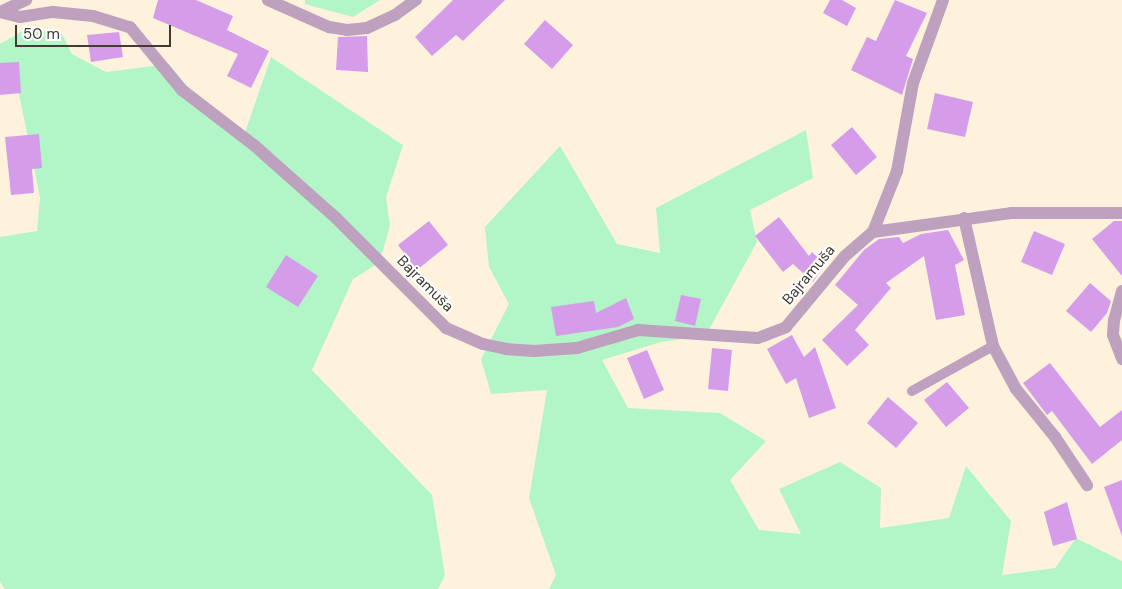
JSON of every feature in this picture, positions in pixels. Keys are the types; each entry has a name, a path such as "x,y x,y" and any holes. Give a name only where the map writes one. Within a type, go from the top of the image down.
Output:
{"street":[{"path":"0,12 26,0"},
{"path":"268,0 329,27 347,30 367,28 395,16 416,0"},
{"name":"Bajramuša","path":"0,12 20,17 53,12 93,16 130,27 182,90 255,146 336,218 446,328 483,344 534,351 577,348 638,330 739,338 771,335 786,327 845,256 873,232 897,171 913,84 943,0"},
{"path":"873,232 1011,213 1122,213"},
{"path":"964,218 993,346 1016,390 1056,437 1087,485"},
{"path":"1122,291 1114,320 1113,335 1122,359"}],"lane":[{"path":"912,391 993,346"}],"green space":[{"path":"305,0 380,0 353,17 305,4"},
{"path":"28,28 62,34 72,54 106,72 169,64 197,98 242,141 271,57 403,145 386,197 390,226 379,263 353,279 312,370 432,495 445,575 438,589 5,589 0,582 0,237 37,231 40,198 19,94 0,76 0,44"},
{"path":"806,130 813,178 750,210 757,242 706,335 661,342 602,360 628,408 720,413 766,441 730,480 759,530 801,534 779,489 840,462 881,488 880,528 949,518 966,466 1011,521 1002,575 1055,568 1076,538 1122,561 1122,589 549,589 556,575 529,498 547,390 491,394 481,359 509,304 489,267 485,227 560,146 617,244 660,253 656,208"}],"building":[{"path":"158,0 196,0 233,16 227,30 269,51 251,88 227,76 238,54 153,18"},
{"path":"453,0 505,0 463,41 456,35 432,56 415,37"},
{"path":"830,0 842,0 856,8 847,26 823,13"},
{"path":"895,0 927,13 906,56 913,59 902,95 851,70 867,37 876,41"},
{"path":"545,20 573,45 552,69 524,44"},
{"path":"119,32 123,57 91,62 87,35"},
{"path":"367,36 368,72 336,70 338,37"},
{"path":"19,62 21,93 0,95 0,63"},
{"path":"935,93 973,102 965,137 927,129"},
{"path":"852,127 877,157 856,175 831,145"},
{"path":"39,134 42,168 32,169 34,193 11,195 5,137"},
{"path":"779,217 809,256 812,252 825,264 813,282 793,264 783,272 755,236"},
{"path":"429,221 448,245 417,270 398,245"},
{"path":"1114,221 1122,221 1122,276 1092,239"},
{"path":"948,230 964,260 955,265 965,315 936,320 924,256 886,283 891,288 855,330 869,345 847,366 822,340 858,305 835,285 864,250 879,239 899,237 903,243 921,234"},
{"path":"1034,231 1065,244 1052,275 1021,262"},
{"path":"286,255 318,276 298,307 266,287"},
{"path":"1090,283 1111,301 1107,313 1091,332 1066,311"},
{"path":"681,295 701,299 695,326 675,321"},
{"path":"626,298 634,319 618,327 556,336 551,307 594,301 596,313"},
{"path":"792,335 804,357 815,347 836,408 809,418 796,378 786,384 767,349"},
{"path":"712,348 732,350 728,391 708,389"},
{"path":"647,350 664,390 644,399 627,358"},
{"path":"1050,363 1100,427 1122,410 1122,440 1092,464 1052,411 1047,415 1023,383"},
{"path":"947,382 969,408 946,427 924,400"},
{"path":"888,397 918,423 896,448 867,423"},
{"path":"1122,480 1122,536 1104,487"},
{"path":"1067,502 1077,539 1053,546 1044,512"}]}
